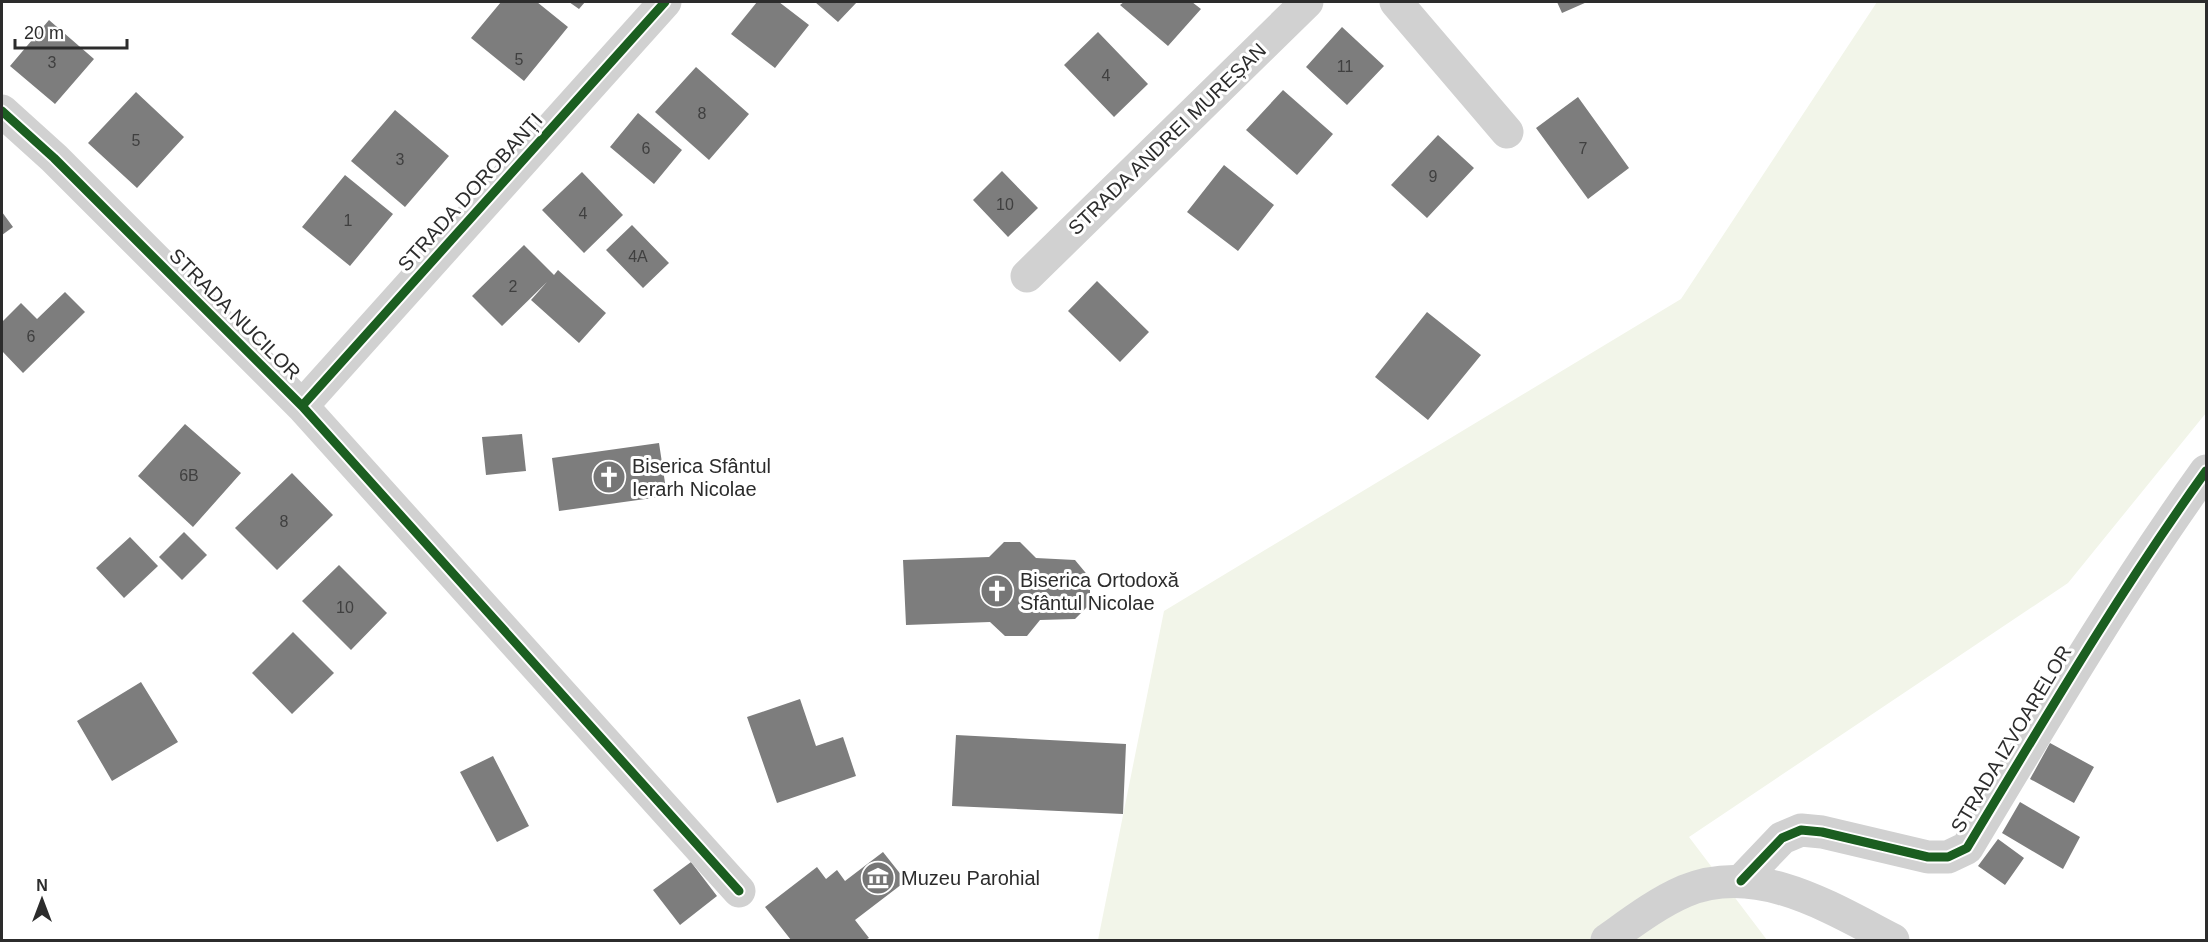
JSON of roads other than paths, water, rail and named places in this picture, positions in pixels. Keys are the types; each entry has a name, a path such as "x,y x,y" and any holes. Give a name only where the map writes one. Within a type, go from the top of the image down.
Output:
{"street":[{"name":"STRADA DOROBANȚI","path":"302,406 665,2"},
{"name":"STRADA ANDREI MUREȘAN","path":"1027,276 1307,2"},
{"path":"1396,2 1507,132"},
{"name":"STRADA NUCILOR","path":"2,111 54,158 302,406 739,891"},
{"name":"STRADA IZVOARELOR","path":"1741,881 1782,838 1801,830 1822,832 1928,857 1948,857 1967,848 2086,650 2164,529 2206,471"},
{"path":"1607,940 1662,903 1686,891 1710,883 1741,881 1772,886 1822,903 1893,940"}],"place":[{"name":"Biserica Sfântul Ierarh Nicolae","path":"609,477"},
{"name":"Biserica Ortodoxă Sfântul Nicolae","path":"997,591"},
{"name":"Muzeu Parohial","path":"878,878"}]}
